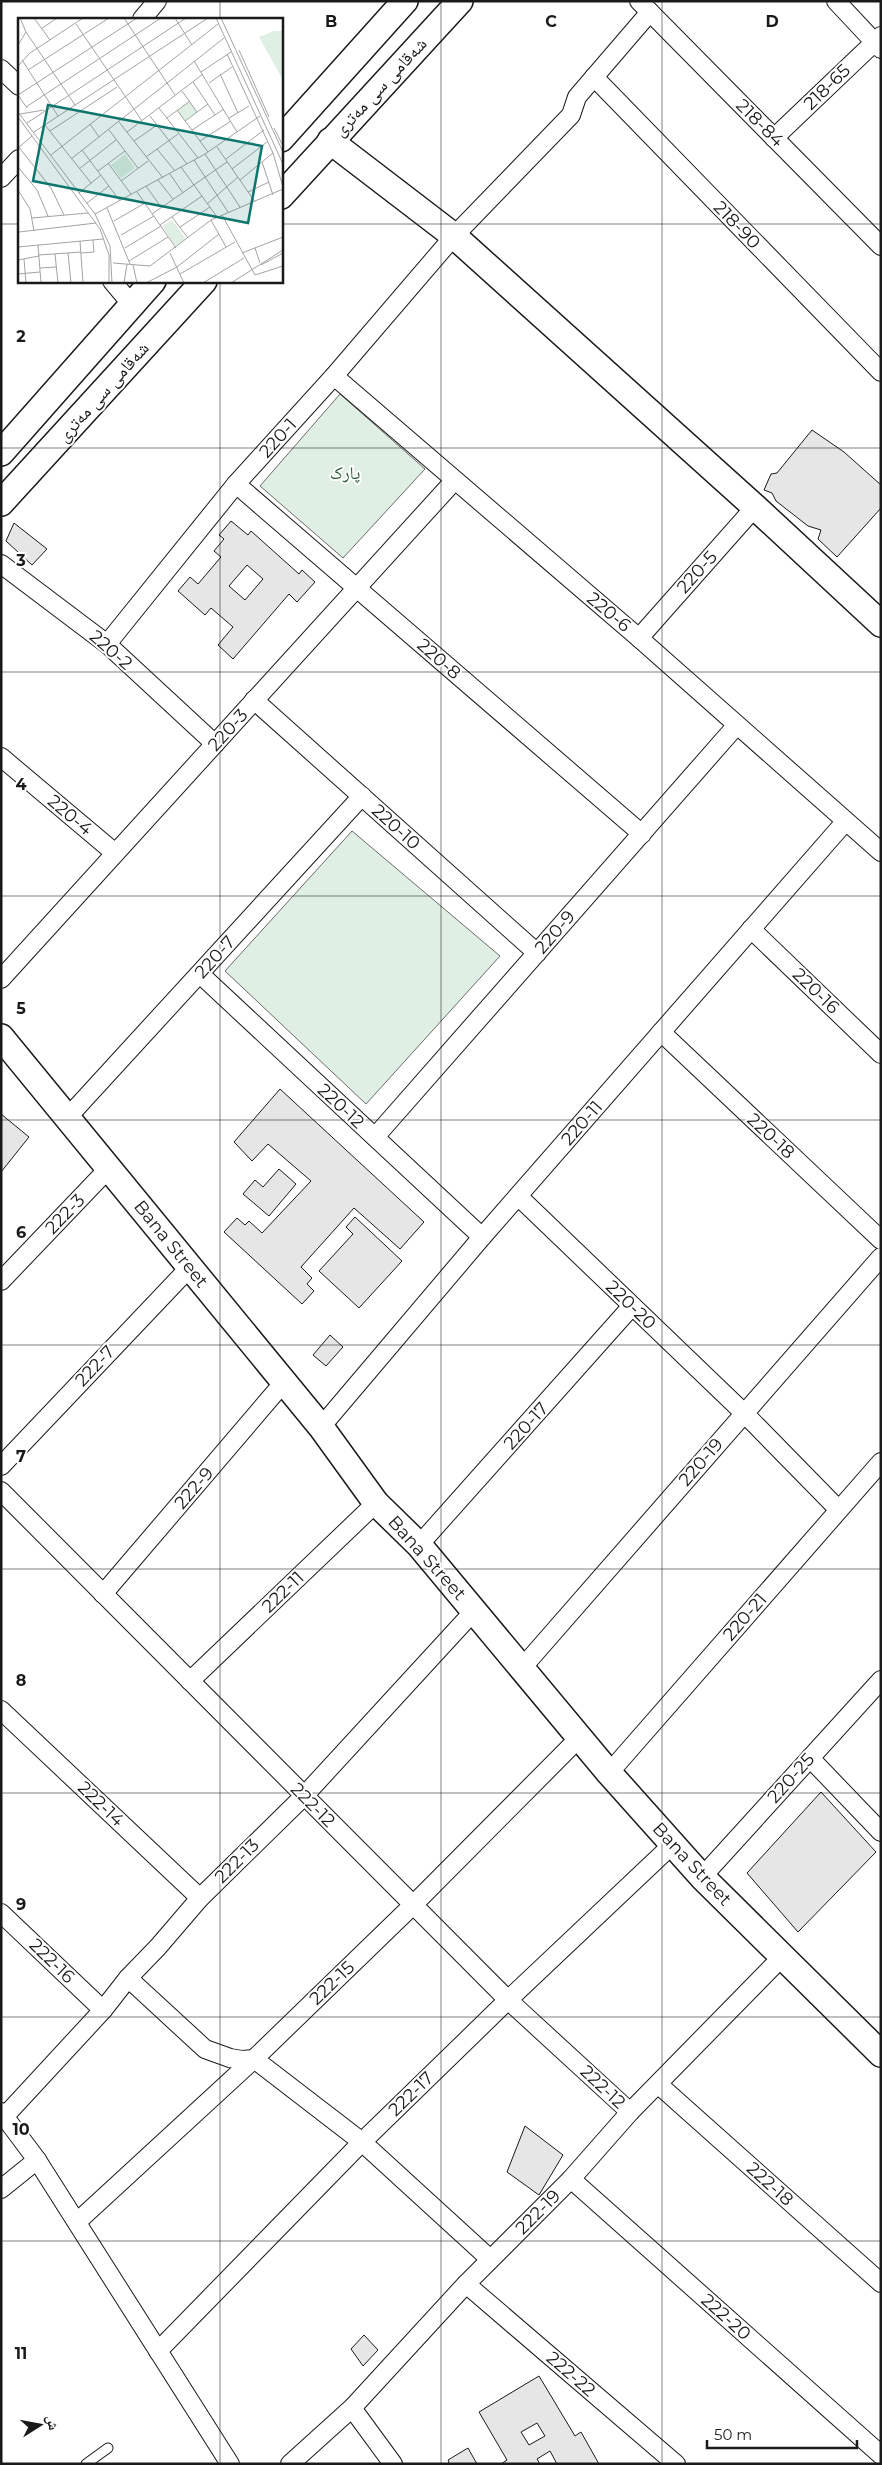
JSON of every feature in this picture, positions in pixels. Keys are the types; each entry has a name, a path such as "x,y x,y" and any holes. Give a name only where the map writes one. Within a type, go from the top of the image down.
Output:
{"street":[{"path":"143,18 157,1"},
{"path":"282,138 405,1"},
{"name":"شەقامی سی مەتری","path":"282,195 460,1"},
{"path":"836,1 878,42"},
{"name":"220-1","path":"107,644 236,484 334,376 454,236 570,115 577,97 594,77 645,7"},
{"name":"218-84","path":"645,7 881,246"},
{"name":"218-65","path":"774,138 878,42"},
{"path":"1,69 18,85"},
{"name":"218-90","path":"594,77 881,372"},
{"path":"330,142 454,236 755,507 881,624"},
{"path":"113,282 132,305"},
{"name":"شەقامی سی مەتری","path":"1,453 152,282"},
{"name":"شەقامی سی مەتری","path":"1,503 203,282"},
{"name":"220-6","path":"334,376 639,638 736,726 881,852"},
{"name":"220-3","path":"1,979 454,481"},
{"name":"220-8","path":"236,484 642,834"},
{"name":"220-5","path":"639,638 755,507"},
{"name":"220-2","path":"1,564 107,644 215,744"},
{"name":"220-10","path":"254,700 537,953"},
{"name":"220-9","path":"375,1137 736,726"},
{"name":"220-4","path":"1,757 115,853"},
{"name":"220-7","path":"67,1118 362,796"},
{"name":"220-11","path":"321,1426 482,1237 845,822"},
{"name":"220-16","path":"751,929 881,1054"},
{"name":"220-12","path":"200,974 482,1237"},
{"name":"220-18","path":"661,1032 881,1240"},
{"name":"Bana Street","path":"1,1037 321,1426 376,1503 419,1545 672,1845 881,2054"},
{"name":"222-3","path":"1,1281 109,1168"},
{"name":"220-20","path":"518,1196 744,1413 838,1509"},
{"name":"220-19","path":"522,1668 881,1257"},
{"name":"222-7","path":"1,1466 190,1267"},
{"name":"220-17","path":"419,1545 632,1306"},
{"name":"222-9","path":"103,1594 284,1382"},
{"name":"220-21","path":"609,1772 881,1462"},
{"name":"222-12","path":"1,1491 508,2000 630,2112"},
{"name":"222-11","path":"190,1681 376,1503"},
{"name":"222-13","path":"3,2114 103,2010 128,1978 158,1947 200,1898 304,1796 474,1611"},
{"name":"220-25","path":"702,1877 881,1680"},
{"name":"222-14","path":"1,1710 200,1898"},
{"name":"222-15","path":"77,2222 254,2059 413,1905 580,1737"},
{"path":"810,1758 881,1832"},
{"name":"222-17","path":"158,2351 362,2142 508,2000 672,1845"},
{"name":"222-16","path":"1,1912 103,2010"},
{"name":"222-19","path":"290,2464 352,2408 466,2284 571,2179 630,2112 659,2085 782,1957"},
{"path":"128,1978 205,2049 230,2058 254,2059 362,2142 490,2259"},
{"name":"222-18","path":"659,2085 881,2283"},
{"path":"3,2114 37,2160 230,2464"},
{"path":"1,2189 37,2160"},
{"name":"222-20","path":"571,2179 881,2455"},
{"name":"222-22","path":"466,2284 676,2464"},
{"path":"352,2408 393,2464"}],"lane":[{"path":"86,2464 108,2448"}],"green space":[{"name":"پارک","path":"340,394 425,469 343,558 260,486"},
{"path":"352,831 500,956 366,1104 225,971"}],"building":[{"path":"812,430 844,452 881,485 881,508 837,557 818,539 821,530 808,526 776,501 772,493 764,490 771,474 777,473"},
{"path":"231,521 248,535 251,531 299,574 302,570 315,582 297,602 289,594 233,659 218,645 233,627 211,608 205,615 178,591 190,577 198,584 221,557 214,551 224,539 219,535","holes":["247,565 263,579 245,600 229,586"]},
{"path":"14,523 47,549 32,565 6,541"},
{"path":"280,1089 424,1222 400,1249 354,1208 301,1267 312,1278 307,1284 314,1291 302,1304 224,1232 237,1218 245,1225 249,1221 262,1233 311,1181 268,1144 252,1161 234,1142"},
{"path":"1,1114 29,1137 1,1172"},
{"path":"279,1169 296,1184 269,1216 243,1194 255,1180 263,1187"},
{"path":"355,1217 402,1261 359,1308 319,1271 353,1234 346,1227"},
{"path":"330,1335 343,1347 326,1366 313,1355"},
{"path":"821,1792 876,1852 798,1932 747,1873"},
{"path":"525,2126 563,2155 539,2195 507,2172"},
{"path":"364,2335 378,2350 363,2366 351,2349"},
{"path":"539,2376 575,2436 581,2432 599,2464 557,2464 550,2451 537,2459 540,2464 501,2464 507,2460 479,2412","holes":["537,2423 545,2436 529,2445 521,2432"]},
{"path":"468,2448 477,2464 447,2464 448,2460"}]}
